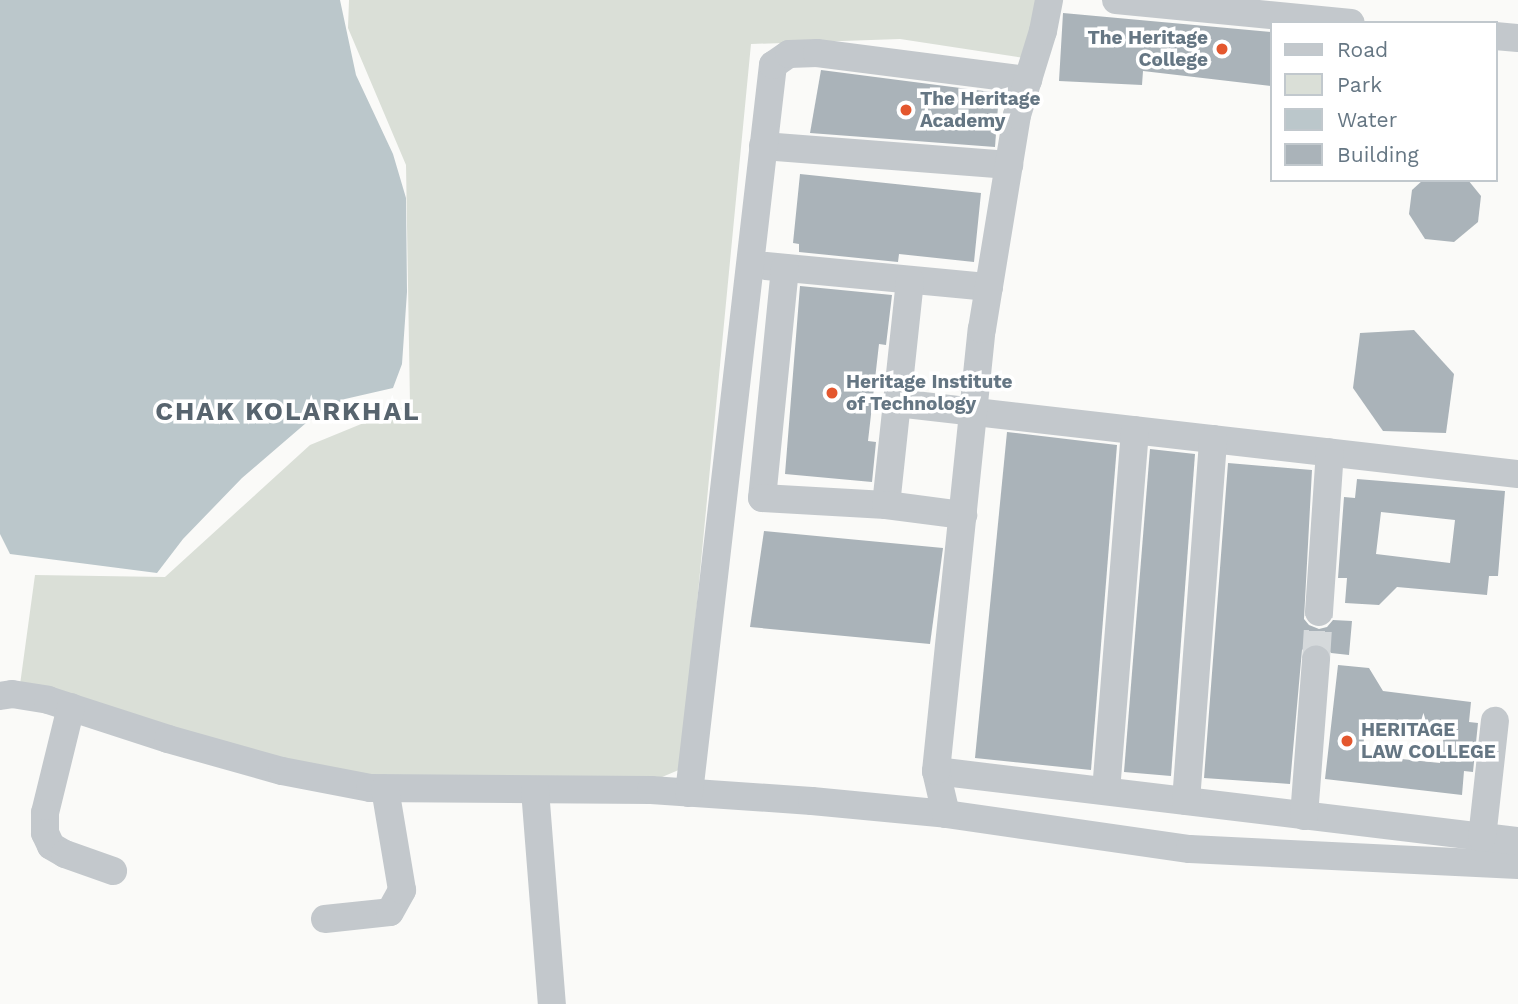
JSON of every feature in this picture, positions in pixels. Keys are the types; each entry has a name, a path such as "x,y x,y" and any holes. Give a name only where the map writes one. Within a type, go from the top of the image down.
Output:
{"street":[{"path":"946,814 936,771 989,287 1017,115 1049,0"},
{"path":"1116,0 1331,21"},
{"path":"1497,36 1518,38"},
{"path":"689,793 774,65 789,54 817,53 1028,80"},
{"path":"763,146 1009,165"},
{"path":"750,264 989,287"},
{"path":"785,268 762,498 886,505 963,515"},
{"path":"886,505 911,280"},
{"path":"897,403 1518,474"},
{"path":"1106,791 1135,430"},
{"path":"1186,801 1213,439"},
{"path":"1319,612 1330,452"},
{"path":"1304,816 1315,659"},
{"path":"0,696 12,694 71,707 168,739 282,771 344,785 689,793 946,814 1191,849 1518,865"},
{"path":"71,707 45,813 45,833 51,846 65,854 113,871"},
{"path":"1482,838 1495,721"},
{"path":"936,771 1518,841"},
{"path":"325,919 390,912 402,890 385,788"},
{"path":"535,790 552,1004"}],"green space":[{"path":"349,0 1042,0 1031,59 900,39 751,44 681,769 622,794 347,792 19,692 35,575 165,577 310,445 410,404 406,165 348,28"}],"water":[{"path":"0,0 340,0 356,75 393,154 406,198 407,292 402,364 393,388 345,399 306,423 242,478 183,539 157,573 10,554 0,534"}],"building":[{"path":"1063,13 1270,32 1270,86 1143,71 1142,85 1059,81"},
{"name":"The Heritage Academy","path":"821,70 999,93 995,147 810,133"},
{"path":"800,174 981,193 974,262 899,254 898,262 799,252 799,244 793,243"},
{"path":"1421,182 1470,182 1481,196 1478,222 1454,242 1425,239 1409,214 1412,190"},
{"name":"Heritage Institute of Technology","path":"800,286 892,295 886,345 879,344 868,441 876,442 872,482 785,474"},
{"path":"1414,330 1454,374 1446,433 1383,431 1353,388 1360,333"},
{"path":"1007,432 1117,445 1091,770 975,758"},
{"path":"1150,449 1195,454 1171,776 1124,772"},
{"path":"1228,463 1312,470 1304,619 1309,625 1319,629 1327,627 1333,620 1352,621 1349,655 1331,653 1326,646 1318,643 1309,644 1302,650 1290,784 1204,778"},
{"path":"1357,479 1505,491 1498,576 1489,576 1487,595 1397,587 1379,605 1345,603 1347,578 1338,578 1344,497 1355,498","holes":["1381,512 1455,520 1450,563 1376,554"]},
{"path":"764,531 943,548 930,644 750,627"},
{"name":"HERITAGE LAW COLLEGE","path":"1338,665 1369,668 1383,691 1471,702 1469,722 1478,723 1473,772 1464,771 1462,795 1325,779","holes":["1365,719 1445,727 1440,763 1363,755"]}],"tunnel":[{"path":"1316,659 1319,612"}],"place":[{"name":"The Heritage College","path":"1222,49"},
{"name":"The Heritage Academy","path":"906,110"},
{"name":"Heritage Institute of Technology","path":"832,393"},
{"name":"HERITAGE LAW COLLEGE","path":"1347,741"}],"district":[{"name":"CHAK KOLARKHAL","path":"288,412"}]}
